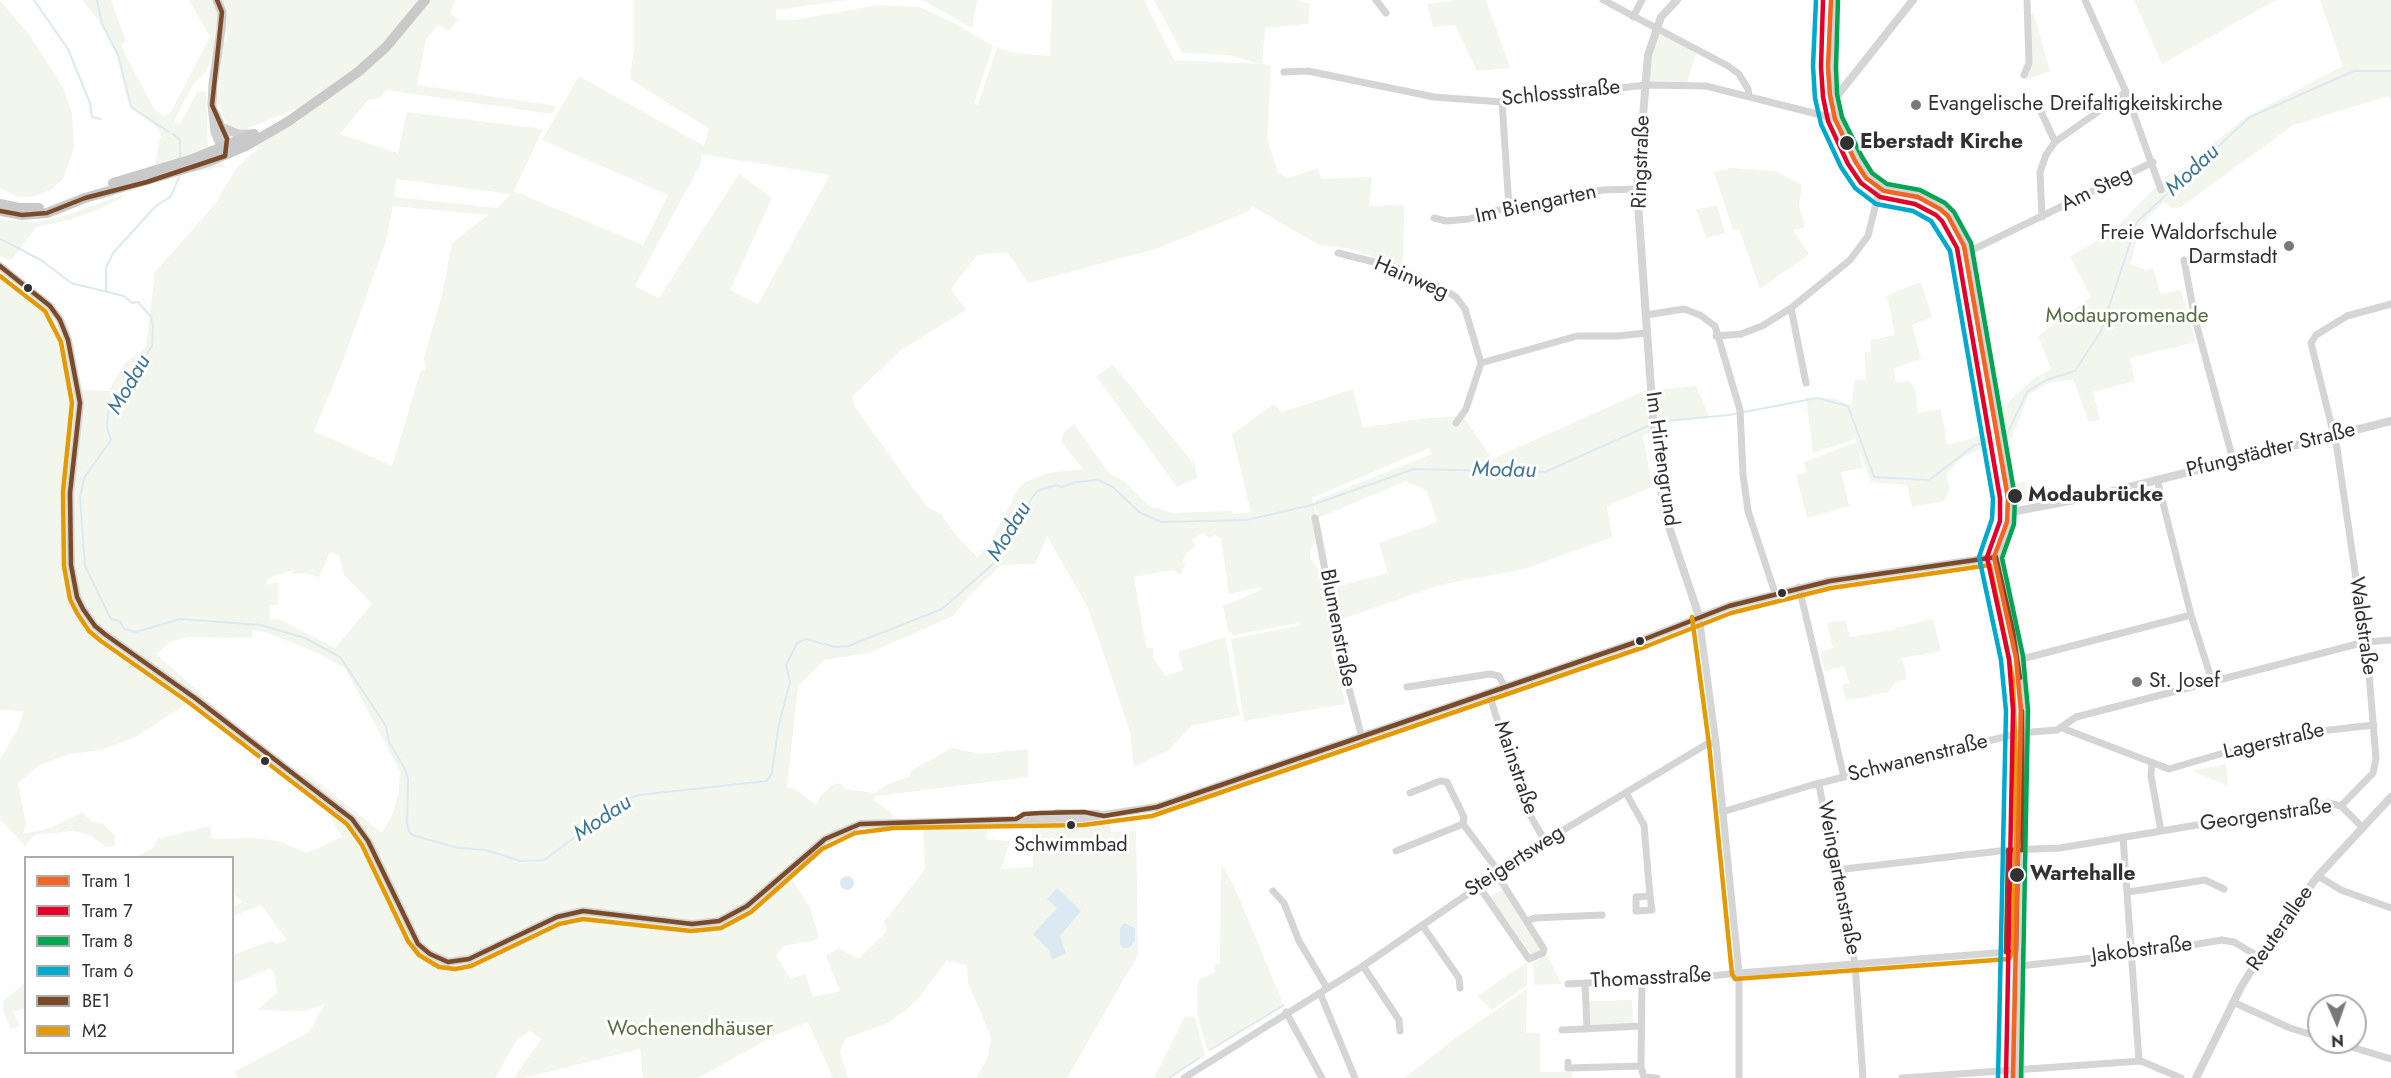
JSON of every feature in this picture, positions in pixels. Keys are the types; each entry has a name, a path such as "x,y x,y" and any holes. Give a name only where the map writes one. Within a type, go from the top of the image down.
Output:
{"main road":[{"path":"217,0 222,12 213,84 213,105 215,132 225,150"},
{"path":"0,212 22,215 44,213 118,189 225,150 298,114 338,88 378,54 425,0"},
{"path":"213,105 223,128 225,150"},
{"path":"225,150 298,114"},
{"path":"223,128 238,134 257,133"},
{"path":"0,204 19,208 42,207 76,194 155,175"}],"street":[{"path":"1376,0 1386,13"},
{"path":"1603,0 1655,30 1728,66 1738,74 1749,89 1749,96"},
{"path":"1633,17 1642,0"},
{"name":"Ringstraße","path":"1647,333 1637,189 1648,55 1661,17 1677,0"},
{"path":"1833,0 1830,72 1833,101 1837,119 1859,165 1880,187 1922,197 1940,207 1960,233 1968,252 2011,512 1996,557 2018,660 2024,762 2017,1072 2020,1078"},
{"path":"1833,101 1913,0"},
{"path":"2024,75 2029,63 2027,0"},
{"path":"2085,0 2126,92 2153,162 2161,190"},
{"name":"Schlossstraße","path":"1284,72 1308,71 1434,97 1502,102 1646,85 1706,86 1837,119"},
{"path":"2042,217 2040,172 2046,155 2055,142 2126,92"},
{"path":"1502,102 1509,207"},
{"path":"2037,103 2055,142"},
{"name":"Am Steg","path":"1968,252 2153,162"},
{"path":"1716,336 1741,334 1762,326 1791,308 1850,260 1868,236 1880,187"},
{"name":"Im Biengarten","path":"1434,218 1446,221 1469,219 1509,207 1603,190 1637,189"},
{"name":"Hainweg","path":"1338,253 1394,267 1456,297 1465,309 1481,363"},
{"path":"2184,260 2195,319 2233,460"},
{"path":"0,266 54,310 68,340 80,403 70,493 71,566 75,589 83,609 106,635 195,698 352,819 368,841 414,937 424,950 448,962 469,959 557,917 583,911 692,924 719,921 747,906 825,839 860,824 1104,816 1157,807 1491,697 1505,688 1645,639 1699,616 1775,593 1799,587 1996,557"},
{"name":"Waldstraße","path":"2341,806 2375,769 2374,725 2365,642 2334,435 2312,352 2313,339 2347,316 2391,304"},
{"path":"1791,308 1806,383"},
{"path":"1646,315 1684,309 1700,315 1715,326 1740,414 1748,511 1775,593"},
{"path":"1455,423 1466,409 1481,363 1577,336 1647,333"},
{"name":"Im Hirtengrund","path":"1647,333 1654,428 1664,512 1699,616"},
{"name":"Pfungstädter Straße","path":"2011,512 2090,497 2391,421"},
{"path":"2157,479 2191,615 2212,681"},
{"name":"Blumenstraße","path":"1315,518 1345,673 1362,738"},
{"path":"1799,587 1845,777"},
{"path":"2018,660 2191,615"},
{"path":"1699,616 1716,742 1739,973 1739,1078"},
{"name":"Schwanenstraße","path":"1722,812 1812,785 2021,733 2062,728 2073,718 2212,681 2365,642 2391,640"},
{"path":"1407,687 1490,674 1499,676 1505,688"},
{"name":"Mainstraße","path":"1491,697 1522,801 1545,841"},
{"name":"Lagerstraße","path":"2152,763 2175,768 2278,736 2374,725"},
{"path":"2062,728 2152,763 2151,776 2161,831"},
{"name":"Steigertsweg","path":"1184,1078 1286,1012 1363,966 1545,841 1707,744 1716,742"},
{"path":"1410,793 1440,781 1447,782 1464,817 1463,824 1498,872 1544,951 1531,960 1478,885"},
{"name":"Weingartenstraße","path":"1819,785 1855,964 1863,1078"},
{"path":"1626,793 1644,825 1650,897"},
{"name":"Reuterallee","path":"2196,1078 2233,1002 2259,957 2318,876 2391,797"},
{"name":"Georgenstraße","path":"1836,870 2021,850 2061,848 2328,803 2341,806 2362,827"},
{"path":"1396,851 1463,824"},
{"path":"2123,837 2139,1061"},
{"path":"2318,876 2341,890 2391,908"},
{"path":"2128,892 2205,880 2224,890"},
{"path":"1273,891 1284,903 1299,941 1327,988"},
{"path":"1527,921 1535,918 1602,915"},
{"path":"1422,925 1459,978 1460,988"},
{"name":"Jakobstraße","path":"2019,966 2132,954 2224,940 2259,957"},
{"name":"Thomasstraße","path":"1568,984 1637,980 1642,983 1739,973 2019,952"},
{"path":"1363,966 1399,1020 1400,1031"},
{"path":"1585,983 1587,1029"},
{"path":"1642,983 1641,1066 1645,1078 1657,1078"},
{"path":"1320,993 1355,1078"},
{"path":"2233,1002 2289,1028 2307,1033"},
{"path":"1286,1012 1322,1078"},
{"path":"1562,1029 1641,1026"},
{"path":"2367,1052 2391,1059"},
{"path":"1902,1078 2004,1075 2139,1061 2181,1078"},
{"path":"1568,1062 1568,1068 1641,1066"}],"green space":[{"path":"0,0 31,37 63,88 72,113 74,148 63,179 51,190 32,197 17,197 0,188"},
{"name":"Wochenendhäuser","path":"82,0 111,0 126,41 121,44 126,57 155,110 165,116 170,113 210,37 189,0 455,0 450,14 458,19 449,31 438,25 426,39 417,85 556,106 552,114 386,90 380,98 368,100 340,134 398,153 407,112 543,129 514,191 643,245 668,195 542,140 579,76 704,146 709,129 630,79 634,48 634,0 847,0 776,10 776,20 794,20 877,5 920,7 958,25 993,46 974,103 978,105 997,47 1014,53 1050,56 1052,0 1144,0 1174,60 1260,64 1229,55 1182,53 1154,0 1296,0 1310,4 1308,24 1265,28 1262,64 1271,65 1267,139 1278,173 1288,178 1318,168 1321,179 1372,177 1369,206 1404,205 1403,269 1353,249 1319,245 1252,206 1247,212 1156,249 1028,283 1007,252 977,255 951,289 966,310 901,350 853,396 854,406 927,507 941,514 955,534 977,557 989,545 1018,489 1025,482 1048,473 1083,469 1061,441 1064,432 1074,424 1109,473 1124,481 1149,506 1173,513 1251,512 1232,434 1274,404 1282,412 1353,389 1363,428 1419,419 1463,416 1492,459 1644,391 1696,386 1710,418 1655,420 1655,429 1643,436 1652,487 1607,506 1612,537 1528,568 1440,585 1339,620 1332,588 1388,573 1379,543 1437,522 1427,491 1406,481 1318,518 1314,501 1432,454 1429,448 1312,498 1319,531 1310,551 1310,558 1324,576 1336,646 1331,652 1346,704 1244,721 1231,639 1302,625 1298,623 1234,635 1228,630 1223,606 1261,590 1260,587 1229,594 1221,538 1215,535 1209,538 1204,532 1192,540 1195,546 1182,562 1186,564 1180,574 1172,570 1134,577 1146,647 1154,649 1153,658 1166,676 1183,670 1178,652 1225,637 1240,715 1191,726 1169,750 1134,767 1130,731 1088,608 1047,536 1035,564 1001,565 968,597 953,616 869,653 824,660 798,686 787,787 795,789 816,805 821,795 832,785 840,783 845,789 875,793 888,784 909,777 912,770 952,748 981,754 1028,749 1028,777 877,796 873,800 892,813 893,821 844,828 787,872 810,908 819,937 813,941 784,946 776,956 790,979 805,974 813,997 840,991 826,956 839,948 858,959 887,931 884,922 925,869 923,821 988,819 987,839 1010,841 1001,869 1033,867 1032,827 1110,824 1111,832 1136,831 1138,955 1067,1078 976,1078 987,1060 991,1037 968,983 967,965 946,961 920,997 904,1012 887,1023 845,1039 840,1053 848,1078 833,1078 808,1022 774,1036 698,1078 643,1078 640,1049 524,1078 514,1078 541,1039 530,1031 516,1041 495,1078 238,1078 234,1072 309,1032 325,1004 305,1011 257,1010 277,993 274,972 269,969 234,984 234,955 267,942 273,941 276,944 287,940 261,905 234,916 234,906 242,902 234,894 234,856 138,856 153,848 158,839 210,826 212,839 252,838 279,841 307,853 342,837 329,815 300,788 304,771 382,833 393,813 399,790 400,771 345,668 318,653 265,632 253,630 251,638 187,637 170,642 156,654 226,716 227,723 195,698 136,737 101,750 69,754 40,765 18,783 26,823 23,834 51,828 82,812 93,822 103,824 115,835 114,846 106,847 90,835 73,831 34,835 25,846 0,819 0,759 18,729 24,711 0,710 0,277 50,312 63,339 74,389 109,391 125,363 146,347 155,272 216,203 235,170 251,154 264,147 258,148 256,144 302,119 295,109 244,130 227,126 217,99 223,42 227,39 227,32 221,30 207,70 192,86 174,121 180,124 197,92 206,91 208,148 225,167 190,172 144,186 150,183 161,136 159,129 132,109 118,55 102,24","holes":["702,154 830,175 758,304 730,290 772,198 739,174 659,298 635,286 700,165","396,179 511,194 497,208 395,197","393,206 488,215 452,243 442,295 424,358 426,370 421,370 392,466 314,431 343,361 386,241","330,552 339,556 344,575 372,604 335,648 279,619 270,620 269,605 278,605 278,582 266,585 267,579 293,570 292,574 306,573 319,577"]},
{"path":"920,0 977,0 972,28 926,2"},
{"path":"1456,0 1486,0 1510,68 1477,71 1455,25 1433,27 1427,4"},
{"path":"2134,0 2276,0 2162,64"},
{"name":"Modaupromenade","path":"2320,0 2391,0 2391,103 2389,96 2293,125 2181,207 2171,208 2164,202 2141,225 2130,264 2146,270 2153,268 2160,292 2163,294 2181,290 2196,342 2130,358 2135,381 2093,392 2100,420 2089,422 2073,379 2049,383 2029,395 2011,439 2005,442 1997,409 2003,407 2034,378 2051,369 2038,336 2091,297 2070,256 2118,230 2122,221 2169,174 2182,169 2246,117 2343,66"},
{"path":"2034,14 2050,71 2026,80 2026,16"},
{"path":"1655,30 1697,50 1687,83 1646,85"},
{"path":"1731,168 1776,171 1802,185 1799,206 1805,227 1793,230 1809,254 1760,289 1739,229 1733,230 1714,172"},
{"path":"124,194 120,199 94,211 69,220 36,227 12,259 8,260 0,256 0,219 37,222 68,215"},
{"path":"1717,206 1725,233 1706,238 1696,209"},
{"path":"1921,282 1932,317 1912,325 1921,359 1894,368 1896,382 1909,381 1915,388 1918,413 1941,409 1947,445 1979,436 1979,428 1990,427 1994,443 1963,457 1946,474 1950,488 1944,501 1912,507 1907,485 1871,482 1857,444 1863,468 1841,472 1849,506 1807,518 1796,475 1806,473 1804,462 1857,442 1855,439 1813,453 1806,397 1832,398 1851,405 1855,380 1866,380 1865,352 1871,352 1871,340 1895,335 1887,295"},
{"path":"1113,365 1195,465 1197,478 1177,487 1096,376"},
{"path":"2025,482 2029,500 2016,502 2012,484"},
{"path":"1933,619 1941,651 1902,658 1907,679 1897,681 1888,692 1846,701 1842,685 1849,683 1844,666 1825,671 1820,652 1833,648 1827,623 1846,620 1850,637 1895,630"},
{"path":"2226,764 2228,786 2192,771"},
{"path":"1221,863 1234,886 1284,1005 1208,1051 1197,1014 1198,980 1215,972 1215,965 1220,964"},
{"path":"1504,888 1540,948 1540,951 1533,956 1489,897"},
{"path":"1547,955 1562,984 1534,985 1533,963"},
{"path":"1527,962 1527,985 1492,1010 1477,996"},
{"path":"24,984 24,1008 13,1012 20,1026 11,1029 3,1010 4,1000"},
{"path":"1527,989 1526,1033 1540,1033 1540,1072 1572,1072 1572,1078 1404,1078 1457,1037"},
{"path":"1632,1000 1633,1023 1590,1025 1589,1001"},
{"path":"1185,1016 1195,1017 1205,1056 1167,1078 1154,1078"}],"shaded area":[{"path":"844,876 850,876 854,883 850,890 844,890 840,886 840,880"},
{"path":"1057,888 1081,911 1060,936 1066,953 1052,960 1048,949 1033,934 1057,908 1047,899"},
{"path":"1124,923 1135,928 1135,941 1130,947 1123,948 1120,944 1120,928"}],"waterway":[{"path":"34,0 68,49 90,103 92,117 101,119"},
{"path":"97,0 102,24 118,55 131,107 169,132"},
{"name":"Modau","path":"1655,422 1729,415 1817,398 1848,406 1874,477 1929,480 1975,445 2006,436 2027,392 2046,380 2075,371 2101,331 2137,222 2250,117 2354,71 2391,71"},
{"path":"173,134 180,140 180,158"},
{"path":"106,292 106,268 113,253 155,207 171,196 179,177"},
{"name":"Modau","path":"0,239 41,260 71,283 124,296 132,303 138,302 151,317 152,346 108,413 107,428 111,440 84,478 80,497 85,566 111,619 120,621 124,629 136,632 180,619 261,625 305,638 340,657 386,726 389,742 405,769 408,779 407,822 409,832 412,835 458,848 486,850 520,861 544,860 626,800 638,795 767,781 772,773 779,724 790,682 786,665 797,643 806,639 835,647 848,646 942,609 993,564 1015,533 1017,520 1037,491 1056,485 1062,487 1076,482 1098,480 1113,487 1139,512 1161,522 1247,520 1312,505 1414,469 1545,472 1650,425"},
{"path":"1210,1050 1284,1005"},
{"path":"1169,1078 1199,1058"}],"tram line":[{"name":"6","path":"1816,0 1813,66 1815,98 1821,124 1841,167 1855,188 1876,204 1913,211 1931,221 1950,251 1993,499 1992,519 1979,557 2001,660 2006,711 1998,1078"},
{"name":"7","path":"1823,0 1821,67 1823,97 1828,121 1848,164 1861,183 1880,197 1915,204 1936,215 1942,221 1957,248 2000,498 2000,521 1987,557 2009,659 2013,710 2006,1078"},
{"name":"1","path":"1831,0 1828,67 1830,95 1835,119 1855,161 1866,178 1884,191 1918,197 1940,209 1948,216 1964,246 2008,498 2007,522 1994,557 2016,658 2021,710 2013,1078"},
{"name":"8","path":"1838,0 1837,94 1842,117 1862,157 1872,173 1887,184 1920,190 1945,203 1954,212 1971,243 2015,497 2014,524 2002,558 2023,656 2028,710 2021,1078"}],"transit line":[{"name":"BE1","path":"0,211 22,215 47,213 85,198 147,182 225,156 227,139 212,105 222,12 217,0"},
{"name":"BE1","path":"0,266 50,306 60,320 68,340 80,403 70,493 71,565 77,597 83,609 95,626 106,635 195,698 352,819 368,841 418,944 430,954 448,962 469,959 557,917 583,911 692,924 719,921 747,906 825,839 860,824 1016,819 1024,814 1040,813 1084,812 1104,816 1157,807 1645,639 1729,606 1830,581 1996,557"},
{"name":"M2","path":"0,276 45,311 61,342 72,403 63,492 64,566 70,599 77,613 89,631 101,641 191,704 347,824 362,845 408,941 419,955 439,967 455,969 471,966 559,924 583,919 691,931 721,928 751,912 822,849 855,833 894,828 1083,825 1152,816 1647,646 1731,613 1831,588 1990,565 2013,679 2016,850"},
{"name":"BE1","path":"1996,557 2013,631 1998,568 1996,557"},
{"name":"M2","path":"1692,617 1709,744 1732,974 1735,979 2009,959 2013,952 2015,850"},
{"name":"BE1","path":"2013,631 2020,678"},
{"name":"BE1","path":"2013,631 2020,678"},
{"name":"BE1","path":"2018,850 2023,850 2022,711"},
{"name":"BE1","path":"2018,850 2022,711"},
{"name":"BE1","path":"2008,850 2018,850 2016,952 2006,952 2008,850"}],"place":[{"name":"Evangelische Dreifaltigkeitskirche","path":"1916,105"},
{"name":"Eberstadt Kirche","path":"1847,143"},
{"name":"Freie Waldorfschule Darmstadt","path":"2289,246"},
{"name":"Modaubrücke","path":"2015,496"},
{"name":"St. Josef","path":"2137,682"},
{"name":"Schwimmbad","path":"1071,825"},
{"name":"Wartehalle","path":"2017,875"}]}
